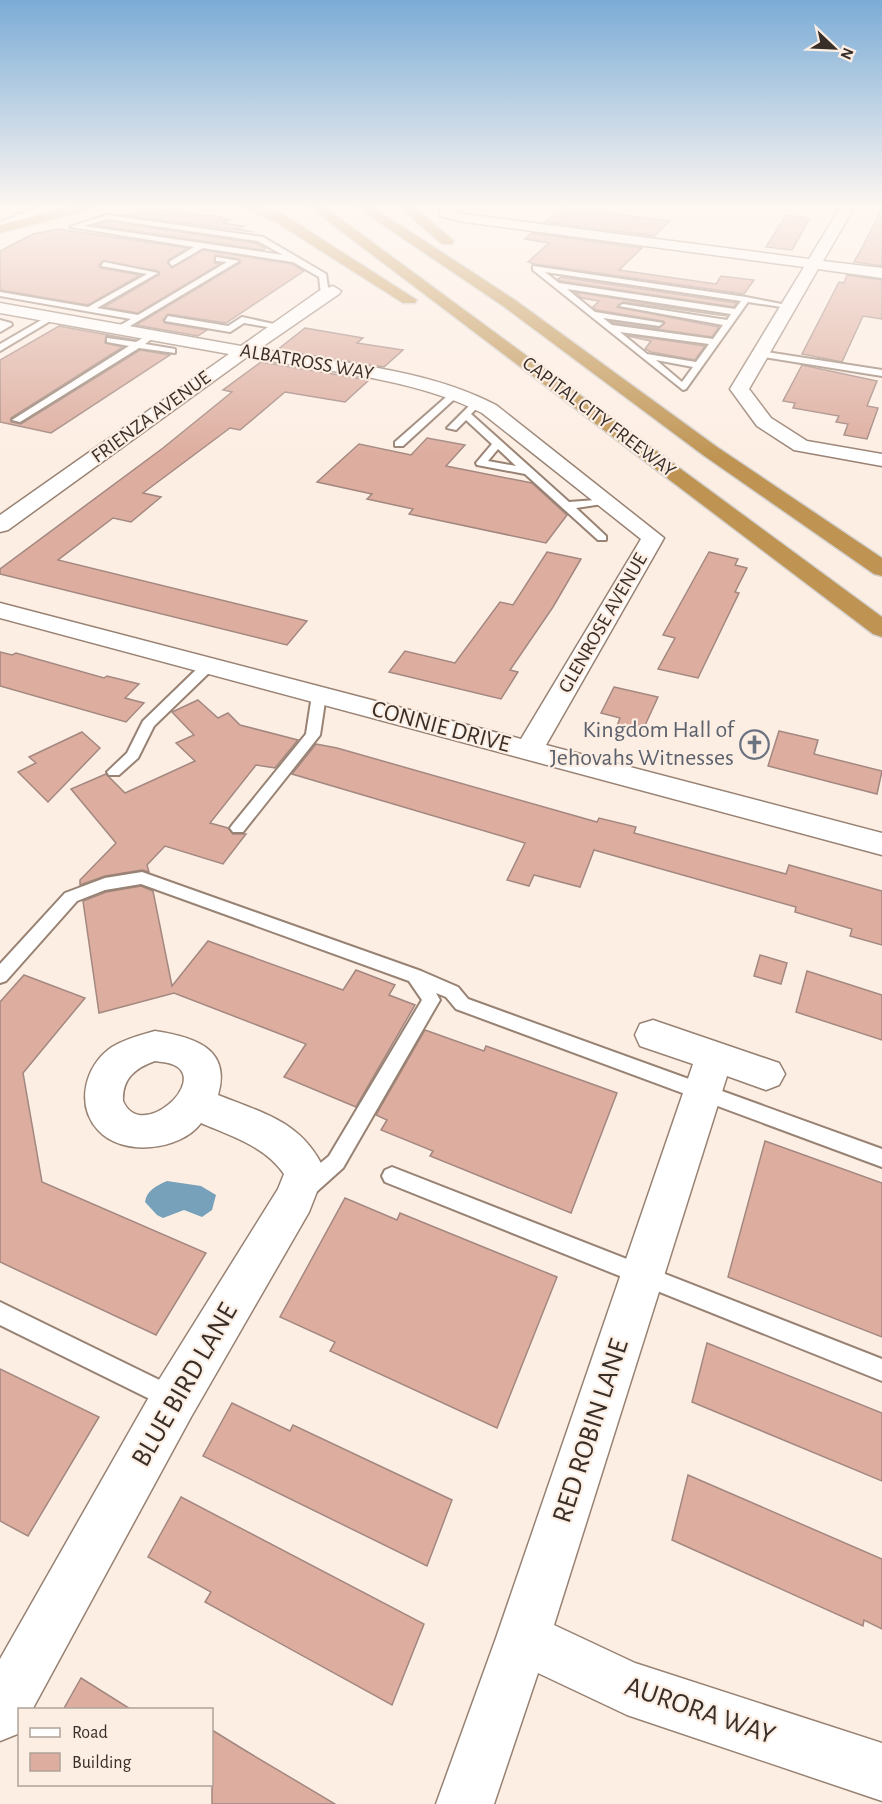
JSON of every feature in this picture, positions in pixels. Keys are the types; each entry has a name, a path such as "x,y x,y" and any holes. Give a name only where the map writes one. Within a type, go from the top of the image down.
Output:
{"highway":[{"path":"394,290 419,306"},
{"name":"CAPITAL CITY FREEWAY","path":"428,290 882,629"},
{"name":"CAPITAL CITY FREEWAY","path":"490,290 710,451 882,569"},
{"path":"500,290 509,303"},
{"path":"439,319 553,384"}],"street":[{"path":"797,290 739,389 764,422 801,446 882,460"},
{"name":"FRIENZA AVENUE","path":"0,525 328,292"},
{"name":"ALBATROSS WAY","path":"0,308 53,317 145,340 244,351 427,384 456,393 471,408 542,451 585,485"},
{"name":"GLENROSE AVENUE","path":"528,750 653,538 585,485"},
{"name":"CONNIE DRIVE","path":"0,610 882,844"},
{"path":"653,1035 709,1075 766,1074"},
{"name":"RED ROBIN LANE","path":"465,1804 523,1638 709,1075"},
{"name":"BLUE BIRD LANE","path":"0,1713 174,1400 294,1199 305,1171 288,1147 258,1129 196,1104"},
{"name":"AURORA WAY","path":"523,1638 627,1688 882,1772"}],"lane":[{"path":"90,309 123,290"},
{"path":"115,334 186,290"},
{"path":"564,290 683,387 746,299"},
{"path":"592,290 737,312"},
{"path":"686,290 788,306"},
{"path":"0,294 140,318"},
{"path":"574,298 596,302"},
{"path":"618,305 729,323"},
{"path":"592,314 675,326"},
{"path":"0,348 53,317"},
{"path":"168,319 230,329 242,320 279,326"},
{"path":"0,323 8,325 0,329"},
{"path":"610,328 715,342"},
{"path":"710,331 722,332"},
{"path":"17,420 145,340 172,351"},
{"path":"626,341 649,344"},
{"path":"696,351 707,353"},
{"path":"760,354 882,373"},
{"path":"645,356 699,364"},
{"path":"662,370 692,374"},
{"path":"399,444 456,393"},
{"path":"452,428 471,408 498,443 602,537"},
{"path":"498,443 481,463 529,471"},
{"path":"511,455 542,451"},
{"path":"567,506 605,501"},
{"path":"114,772 133,755 148,724 208,666"},
{"path":"238,828 313,735 319,695"},
{"path":"0,976 71,897 122,880 142,878 415,976 452,992 462,1004 657,1073 709,1075 882,1158"},
{"path":"294,1199 336,1162 431,1000 415,976"},
{"path":"392,1176 882,1370"},
{"path":"0,1313 174,1400"}],"water":[{"path":"167,1181 201,1186 216,1195 212,1210 202,1217 184,1210 163,1218 157,1215 145,1202 146,1198 153,1189"}],"building":[{"path":"1,290 114,290 88,305"},
{"path":"133,290 176,290 138,313 104,307"},
{"path":"194,290 275,290 226,323 168,314 163,320 165,323 207,330 198,336 136,325"},
{"path":"621,290 650,290 737,303 734,307"},
{"path":"717,290 747,290 744,294"},
{"path":"835,290 882,290 882,319 863,316 842,362 802,354"},
{"path":"575,292 727,316 623,302 617,307 719,327 712,337 613,323 611,321 659,328 665,323 596,310 593,307 599,301 582,298"},
{"path":"59,326 136,340 106,336 105,343 123,347 11,418 11,422 21,424 140,350 170,355 51,433 0,422 0,360"},
{"path":"305,328 363,338 357,343 403,350 384,367 277,350"},
{"path":"628,336 705,346 695,360 651,352 645,349 651,341"},
{"path":"261,362 369,380 345,402 285,392 240,430 230,428 143,493 161,497 131,522 113,518 58,560 307,621 287,645 0,574 0,569 163,448 232,392 223,390"},
{"path":"802,365 877,381 867,406 878,408 867,439 844,435 848,424 836,422 839,416 793,408 795,403 783,401"},
{"path":"427,438 465,445 446,466 532,483 567,515 546,543 409,514 413,509 367,499 372,494 317,482 359,444 411,455"},
{"path":"547,552 581,559 553,607 510,670 518,672 501,699 389,672 405,651 455,663 500,602 513,605"},
{"path":"709,552 738,559 735,565 747,568 735,592 739,593 698,678 658,669 675,638 663,635"},
{"path":"0,652 12,655 16,653 104,678 107,676 139,684 125,698 144,703 126,722 0,686"},
{"path":"614,687 658,697 642,732 617,726 620,718 601,713"},
{"path":"198,700 218,718 228,713 240,725 298,740 275,768 256,765 210,823 228,828 233,834 246,834 223,864 165,846 147,865 149,872 142,870 105,876 80,885 80,880 116,843 71,789 106,774 125,793 195,761 176,743 194,735 172,712"},
{"path":"779,731 818,740 814,754 882,771 877,794 768,766"},
{"path":"82,732 100,748 48,802 18,772 36,763 29,757"},
{"path":"316,744 597,822 599,818 636,827 634,833 786,874 789,865 882,891 882,945 850,936 852,929 795,912 796,907 594,850 580,887 534,875 529,886 507,880 525,843 292,774"},
{"path":"141,886 153,891 172,986 208,941 343,990 356,970 395,985 389,995 415,1005 356,1107 284,1077 306,1044 174,993 99,1013 83,901 106,892"},
{"path":"760,955 787,963 781,984 754,976"},
{"path":"807,971 882,995 882,1040 796,1012"},
{"path":"24,975 85,998 23,1073 42,1182 206,1253 156,1335 0,1262 0,1002"},
{"path":"425,1030 484,1051 486,1046 617,1093 571,1213 430,1156 433,1151 381,1130 387,1120 376,1115"},
{"path":"765,1141 882,1183 882,1337 728,1277"},
{"path":"345,1198 397,1220 400,1213 557,1277 497,1428 330,1351 335,1342 280,1317"},
{"path":"707,1343 882,1413 882,1481 692,1402"},
{"path":"0,1369 99,1417 28,1536 0,1521"},
{"path":"232,1403 290,1431 293,1425 452,1500 427,1566 203,1456"},
{"path":"688,1475 882,1559 882,1629 864,1620 863,1626 672,1540"},
{"path":"181,1497 424,1624 392,1705 205,1602 211,1592 148,1557"},
{"path":"81,1678 129,1708 64,1708"},
{"path":"213,1731 335,1804 212,1804"}],"place":[{"name":"Kingdom Hall of Jehovahs Witnesses","path":"755,744"}]}
